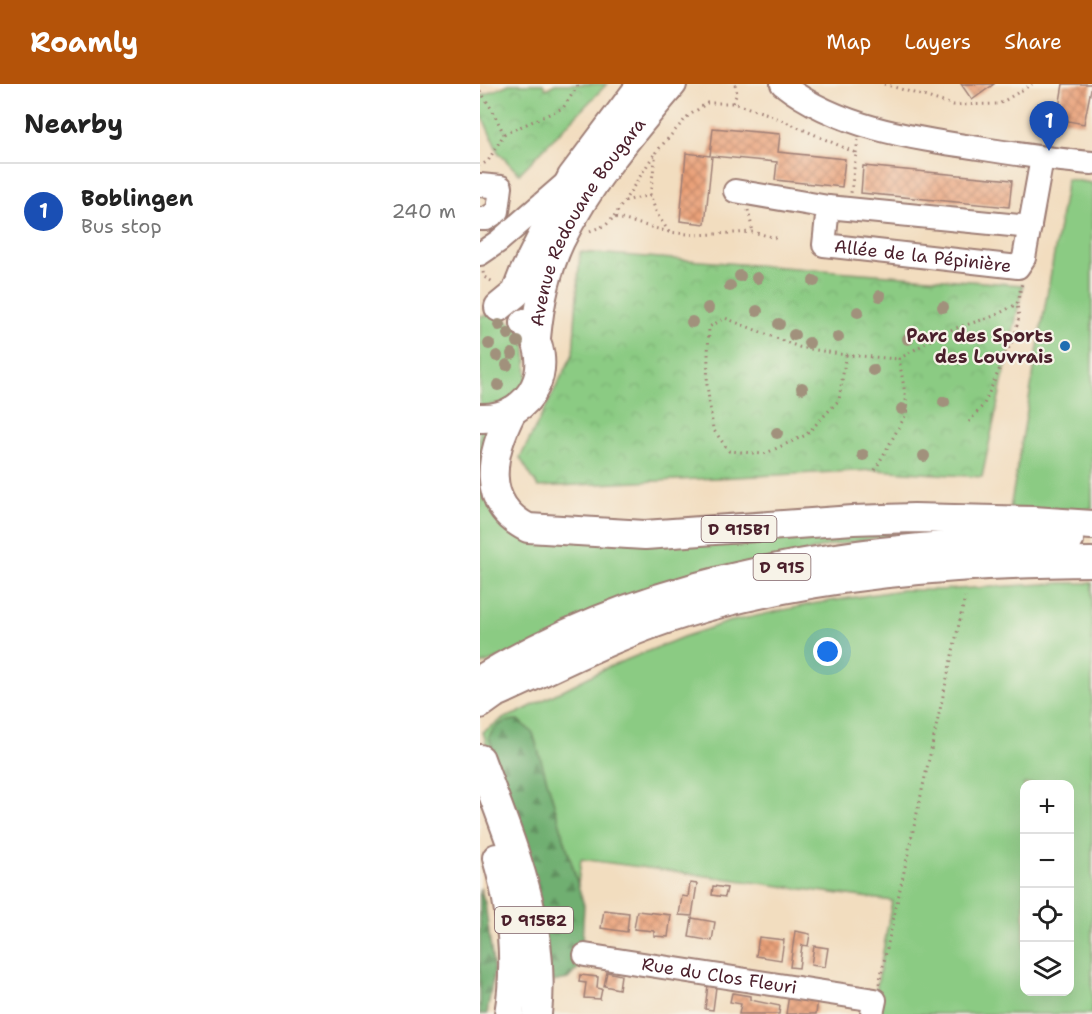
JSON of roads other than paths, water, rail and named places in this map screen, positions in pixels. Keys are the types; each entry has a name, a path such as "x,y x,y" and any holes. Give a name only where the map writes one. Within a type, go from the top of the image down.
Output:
{"main road":[{"name":"Avenue Redouane Bougara","path":"489,306 516,293 572,177 664,86"},
{"name":"Avenue Redouane Bougara","path":"512,411 528,398 538,379 541,359 536,338 539,311 545,283 560,242 586,195 664,86"},
{"path":"489,306 521,318 536,338"},
{"path":"480,418 499,416 512,411"},
{"name":"D 915B1","path":"512,411 490,460 488,481 492,497 501,511 514,522 528,528 645,535 853,520 914,518 1092,525"},
{"name":"D 915","path":"489,692 539,647 597,621 649,602 738,577 817,561 927,547 1011,541 1092,540"},
{"name":"D 915","path":"489,692 526,680 595,646 654,623 769,592 920,570 1012,562 1092,562"},
{"path":"480,726 489,692"},
{"name":"D 915B2","path":"480,759 510,840 534,922 539,954 540,983 537,1014"},
{"path":"480,807 497,857 510,909 513,971 510,1014"}],"street":[{"path":"782,84 833,114 918,139 1092,164"},
{"name":"Allée de la Pépinière","path":"838,208 824,245 1018,267 1024,258 1042,158"},
{"path":"480,254 499,242 572,177"},
{"path":"480,184 501,187 498,211 486,219 480,219"},
{"name":"Allée de la Pépinière","path":"735,191 838,208 1030,227"},
{"name":"Rue du Clos Fleuri","path":"585,955 874,1007"}],"place":[{"name":"Boblingen","path":"1049,151"},
{"name":"Parc des Sports des Louvrais","path":"1065,346"}]}
